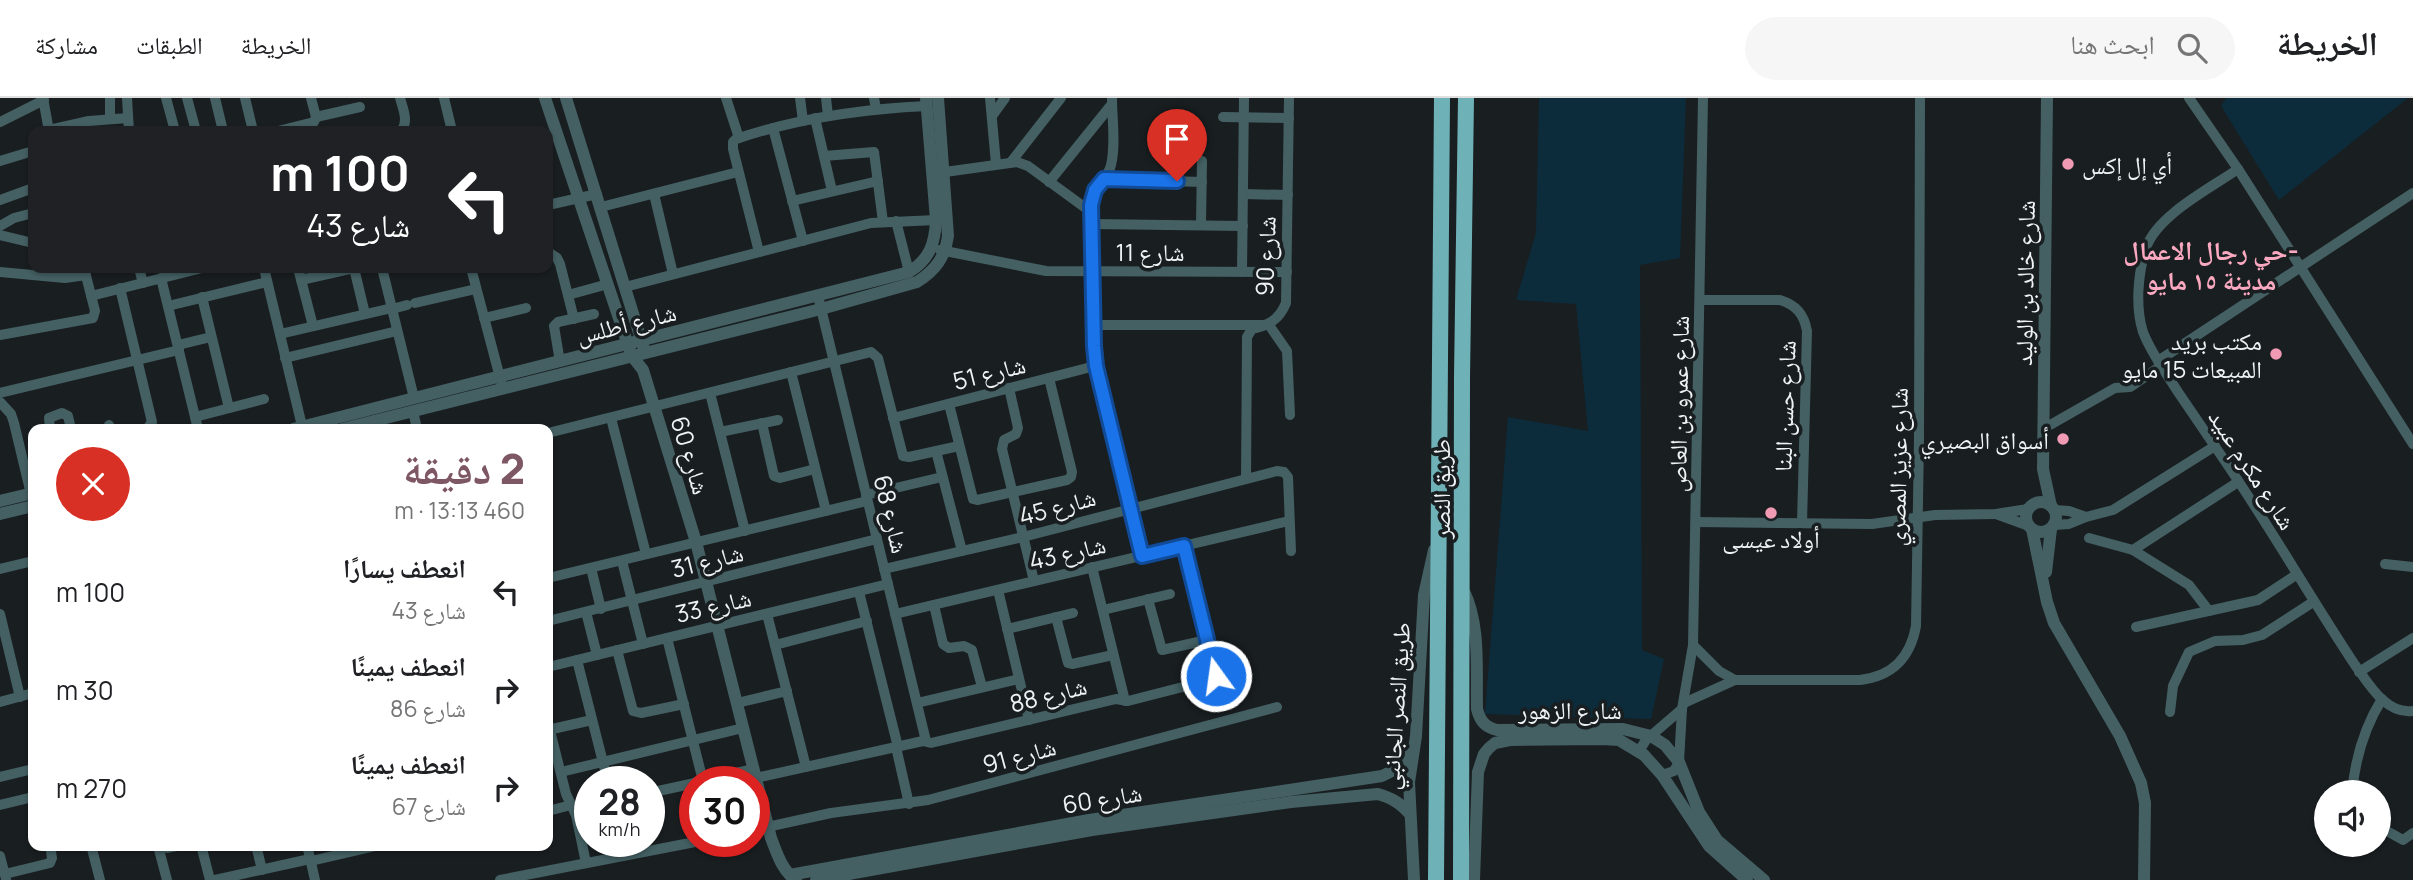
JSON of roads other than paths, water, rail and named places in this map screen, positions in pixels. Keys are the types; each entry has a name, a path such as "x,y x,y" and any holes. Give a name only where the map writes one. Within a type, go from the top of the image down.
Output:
{"highway":[{"name":"طريق النصر","path":"1436,880 1442,98"},
{"name":"طريق النصر","path":"1461,880 1462,366 1466,98"},
{"path":"1441,178 1453,185 1465,180"},
{"path":"1440,205 1452,200 1465,206"}],"street":[{"path":"110,98 110,119"},
{"path":"127,98 129,126"},
{"path":"166,98 174,126"},
{"path":"187,98 195,126"},
{"path":"215,98 222,126"},
{"path":"245,98 252,126"},
{"path":"311,98 315,123 360,107"},
{"path":"400,98 405,126"},
{"path":"444,98 451,126"},
{"path":"545,98 608,284 637,349"},
{"path":"566,98 625,287 637,349"},
{"path":"726,98 740,138"},
{"path":"800,98 803,121"},
{"path":"826,98 828,116"},
{"path":"896,221 909,272 926,258 942,219 945,173 938,98"},
{"path":"990,98 996,164"},
{"path":"992,116 1005,98"},
{"path":"1011,162 1061,98"},
{"path":"1242,272 1244,98"},
{"name":"شارع 90","path":"1246,479 1247,337 1252,329 1269,325 1282,312 1286,303 1289,98"},
{"name":"شارع عمرو بن العاص","path":"1679,762 1683,706 1693,645 1703,98"},
{"name":"شارع عزيز المصري","path":"1683,706 1735,680 1877,678 1891,672 1911,645 1916,626 1920,98"},
{"name":"شارع خالد بن الوليد","path":"2047,98 2043,468 2053,508"},
{"path":"2189,98 2238,169 2413,444"},
{"path":"0,122 43,99 48,126"},
{"path":"1049,182 1112,99"},
{"path":"1112,99 1112,163 1095,190 1091,212 1093,325 1096,366 1142,556"},
{"path":"758,252 733,142 773,128 875,103 926,102 946,251"},
{"path":"1223,117 1289,118"},
{"path":"74,126 128,118"},
{"path":"815,118 832,191"},
{"path":"773,128 803,241"},
{"path":"824,156 872,151 883,222"},
{"path":"0,161 28,153"},
{"path":"1202,161 1202,225"},
{"path":"945,173 1011,162 1023,163 1091,212"},
{"name":"شارع مكرم عبيد","path":"2238,169 2167,220 2151,237 2146,248 2140,281 2140,318 2144,334 2160,364 2359,672 2392,708 2405,712 2413,711"},
{"path":"553,204 578,198 599,200 654,194 738,172"},
{"path":"1104,179 1202,182"},
{"path":"792,201 878,181"},
{"path":"0,200 28,190"},
{"path":"2043,429 2115,388 2130,387 2413,193"},
{"path":"654,194 673,274"},
{"path":"1243,194 1288,195"},
{"path":"0,226 28,214"},
{"path":"625,287 883,222 942,219"},
{"path":"1092,224 1243,226"},
{"path":"0,235 28,242"},
{"name":"شارع 11","path":"932,248 1039,270 1287,272"},
{"name":"شارع أطلس","path":"319,424 394,410 819,303 917,282 936,267 946,251"},
{"path":"553,255 560,264 574,319"},
{"path":"0,272 65,278 79,273"},
{"name":"شارع أطلس","path":"819,303 909,272"},
{"path":"0,335 89,320 95,316 88,273"},
{"path":"140,273 143,283"},
{"path":"92,296 161,278 169,273"},
{"path":"265,273 285,358 296,424"},
{"path":"299,273 313,326"},
{"path":"301,280 319,273"},
{"path":"355,273 365,314"},
{"path":"383,273 416,424"},
{"path":"472,273 501,383"},
{"path":"161,278 197,424"},
{"path":"168,306 267,282"},
{"path":"568,295 608,284"},
{"path":"120,288 151,424"},
{"path":"280,334 476,289"},
{"path":"202,298 229,408"},
{"name":"شارع حسن البنا","path":"1700,300 1780,300 1788,302 1802,314 1807,331 1802,523"},
{"name":"شارع 68","path":"819,303 926,741"},
{"path":"484,318 526,307"},
{"path":"560,362 554,326 594,314"},
{"path":"1093,325 1269,325 1287,351 1290,415"},
{"path":"285,358 397,331"},
{"path":"0,393 137,360 211,337"},
{"name":"شارع أطلس","path":"501,383 560,362 637,349"},
{"name":"شارع 60","path":"637,349 696,542 753,766"},
{"path":"553,432 871,352 876,354 905,457 959,446"},
{"name":"شارع 51","path":"893,418 1096,366"},
{"path":"790,372 826,511"},
{"path":"949,404 973,499 1013,492 1071,477 1049,379"},
{"path":"1009,388 1018,428 1016,434 1007,438 1002,446 1034,581"},
{"path":"710,393 745,531"},
{"path":"195,417 264,399"},
{"path":"0,401 11,414 28,481"},
{"name":"شارع أطلس","path":"356,424 394,410"},
{"path":"50,424 49,418 62,413 68,416 70,424"},
{"path":"611,418 646,555"},
{"path":"720,432 778,419"},
{"path":"762,423 776,477 815,470"},
{"path":"1996,514 2040,532 2069,524 2113,510 2215,446"},
{"path":"936,451 962,551"},
{"name":"شارع خالد بن الوليد","path":"2030,507 2043,468"},
{"name":"شارع 45","path":"884,569 1023,537 1277,471 1286,474 1291,551"},
{"path":"553,577 826,511 942,477"},
{"path":"2133,550 2238,482"},
{"path":"0,501 28,498"},
{"path":"0,514 28,500"},
{"path":"1696,522 1872,524 1949,514 1996,514 2042,502 2053,508 2086,517"},
{"path":"2030,507 2026,518 2031,528 2054,623 2120,736 2141,783 2145,803 2144,880"},
{"path":"2045,586 2052,527 2056,515 2053,508"},
{"name":"شارع 43","path":"895,614 1289,521"},
{"name":"طريق النصر الجانبي","path":"1413,880 1409,782 1416,736 1424,596 1437,536"},
{"path":"2089,538 2133,550 2189,585 2209,611"},
{"name":"شارع 31","path":"553,620 877,539"},
{"name":"شارع 88","path":"770,772 806,767 926,741 931,743 1116,699 1125,701 1214,679 1216,674 1184,546"},
{"path":"622,561 643,644"},
{"path":"0,569 28,564"},
{"path":"2385,564 2413,567"},
{"path":"1092,567 1125,701"},
{"path":"591,568 601,608"},
{"path":"2136,627 2258,600 2296,575"},
{"name":"شارع 33","path":"553,666 888,584"},
{"name":"شارع الزهور","path":"1463,588 1475,627 1477,709 1486,726 1497,730 1623,729 1651,736 1665,745 1679,762 1692,799 1708,828 1725,848 1763,880"},
{"path":"998,590 1029,720"},
{"path":"859,592 909,804"},
{"path":"1103,610 1170,594"},
{"path":"1148,599 1162,650 1207,640"},
{"path":"2170,712 2173,685 2189,652 2215,641 2243,640 2262,635 2313,602"},
{"path":"934,605 943,644 949,648 964,646 972,650 982,687"},
{"path":"586,612 597,655"},
{"path":"1007,629 1073,613"},
{"path":"0,614 20,696"},
{"path":"767,614 806,767"},
{"path":"1056,617 1068,663 1113,655"},
{"path":"775,645 867,621"},
{"path":"667,638 693,740 696,766"},
{"path":"2359,672 2413,638"},
{"path":"1693,645 1718,670 1735,680"},
{"path":"617,650 633,711 640,713 684,704"},
{"path":"577,660 604,766"},
{"path":"917,703 1019,679"},
{"path":"737,703 787,691"},
{"path":"0,702 28,694"},
{"path":"2353,780 2370,719 2382,699"},
{"path":"1639,751 1683,706"},
{"name":"شارع 91","path":"770,827 831,813 909,804 1277,707"},
{"path":"553,726 592,720"},
{"path":"553,770 603,762 743,728"},
{"name":"شارع الزهور","path":"1474,880 1478,772 1484,754 1495,743 1510,740 1610,739 1619,740 1639,751 1662,775 1709,846 1747,880"},
{"path":"553,745 586,863"},
{"name":"شارع 60","path":"770,833 779,859 793,878 1057,831 1290,797 1382,776 1394,770 1413,750"},
{"path":"1662,775 1675,771 1679,762"},
{"path":"0,777 28,770"},
{"name":"شارع 60","path":"1290,797 1378,794 1391,797 1402,804 1410,814"},
{"path":"0,803 28,798"},
{"path":"553,810 572,808"},
{"name":"شارع 60","path":"816,880 1057,831"},
{"path":"2391,833 2403,840 2413,833"},
{"path":"500,880 679,845"},
{"path":"0,856 5,877 50,863 51,851"},
{"path":"93,851 100,880"},
{"path":"159,851 165,880"},
{"path":"203,851 213,880 346,851"},
{"path":"257,851 262,870"},
{"path":"309,851 315,880"}],"place":[{"name":"أي إل إكس","path":"2068,164"},
{"name":"مكتب بريد المبيعات 15 مايو","path":"2276,354"},
{"name":"أسواق البصيري","path":"2063,439"},
{"name":"أولاد عيسى","path":"1771,513"}],"district":[{"name":"حي رجال الاعمال- مدينة ١٥ مايو","path":"2211,265"}]}
